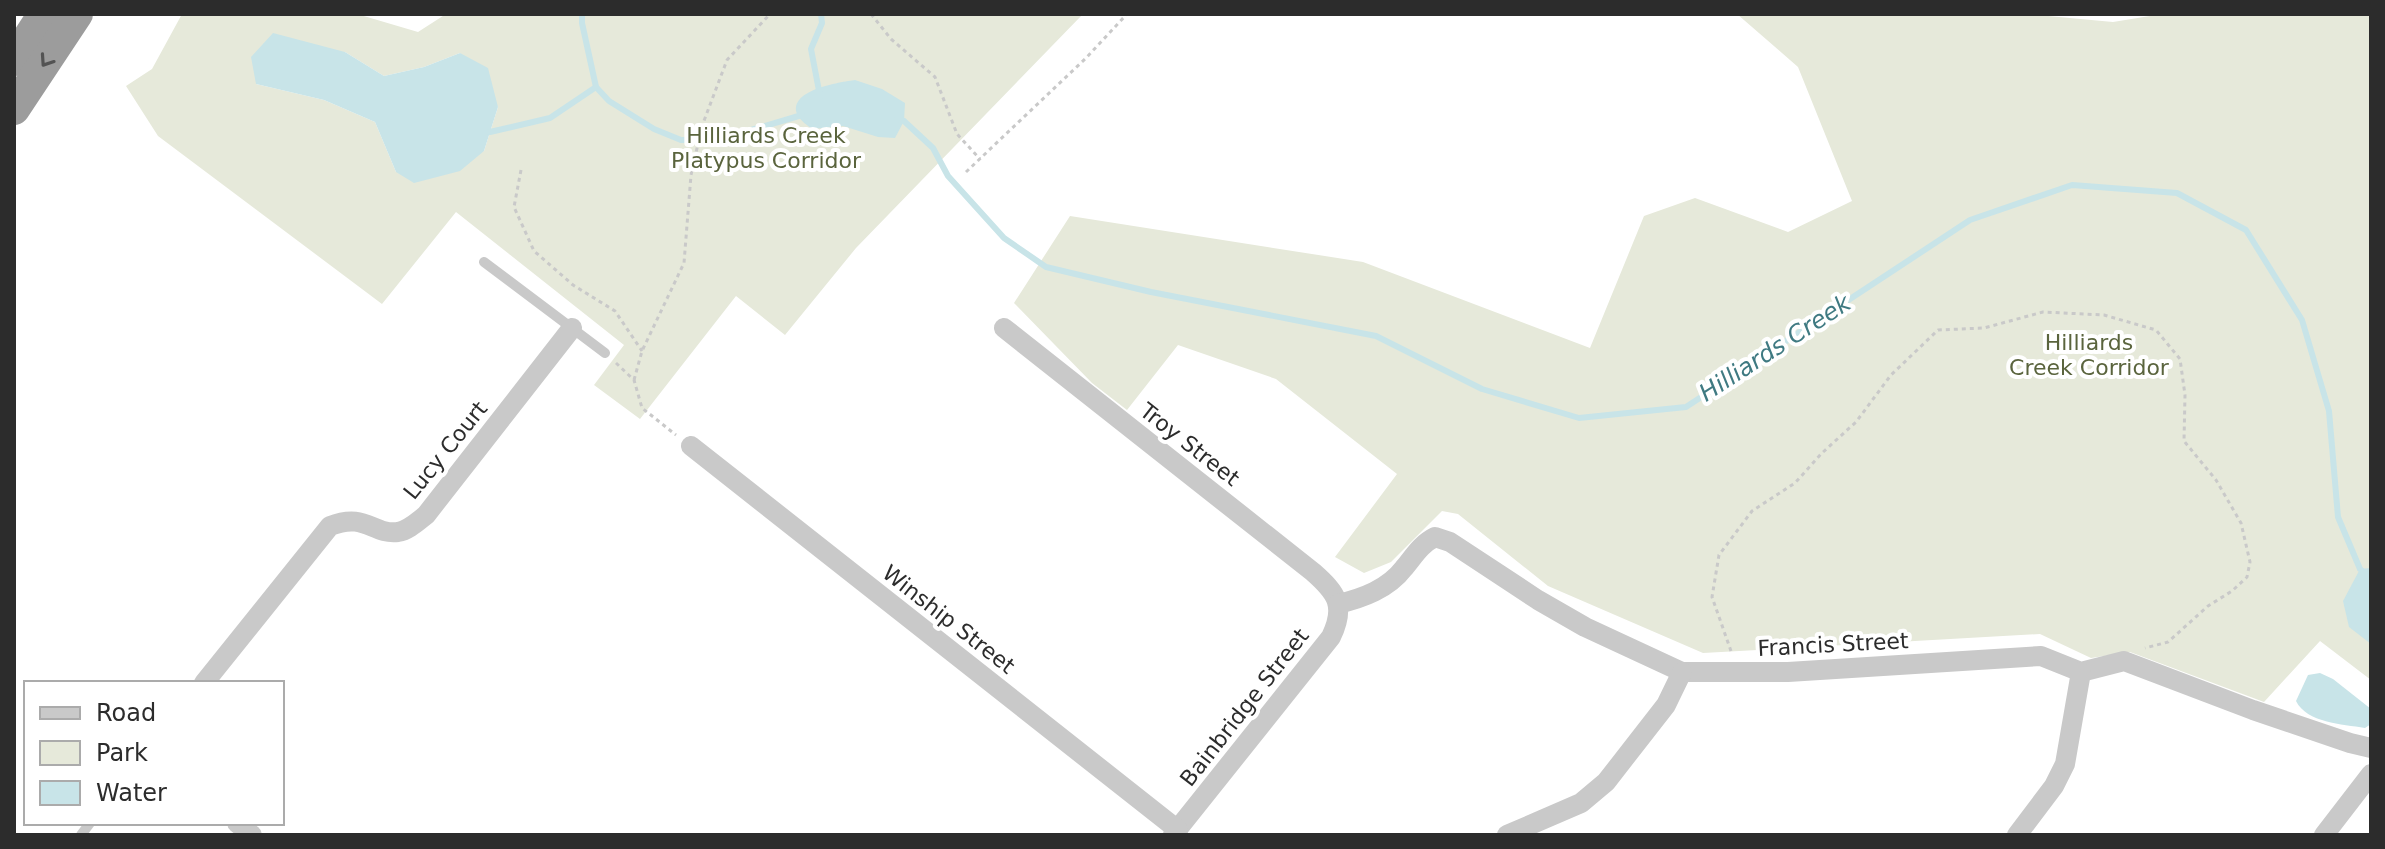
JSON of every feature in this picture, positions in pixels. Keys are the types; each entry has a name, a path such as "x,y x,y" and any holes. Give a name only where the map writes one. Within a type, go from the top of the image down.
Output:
{"highway":[{"path":"14,60 44,14"},
{"path":"14,109 77,14"}],"street":[{"name":"Lucy Court","path":"206,681 330,526 345,520 398,532 426,515 572,328"},
{"name":"Troy Street","path":"1004,328 1313,572 1334,593 1338,604"},
{"name":"Winship Street","path":"691,446 1176,832"},
{"name":"Francis Street","path":"1338,604 1380,590 1402,572 1425,542 1435,537 1450,542 1585,627 1682,672 1742,673 2041,656 2081,672"},
{"name":"Bainbridge Street","path":"1176,832 1331,637 1338,621 1338,604"},
{"path":"2017,835 2054,786 2065,764 2081,672 2124,661 2253,710 2371,748"},
{"path":"1507,835 1581,803 1606,782 1666,705 1682,672"},
{"path":"2324,835 2371,774"}],"lane":[{"path":"484,262 605,353"}],"path":[{"path":"634,380 642,351 684,263 691,175 702,126 727,60 770,14"},
{"path":"871,14 891,39 935,77 957,134 980,159"},
{"path":"966,172 1086,58 1127,14"},
{"path":"521,170 514,207 534,251 573,285 615,311 642,351"},
{"path":"1742,673 1729,648 1712,597 1719,555 1752,511 1795,483 1856,422 1891,375 1938,330 1984,328 2043,312 2104,315 2156,330 2180,359 2185,395 2184,441 2216,480 2241,523 2250,562 2247,577 2168,642 2136,648"},
{"path":"605,353 634,380 642,408 691,446"}],"green space":[{"name":"Hilliards Creek Platypus Corridor","path":"182,14 357,14 418,32 446,14 1083,14 856,248 785,335 736,296 640,419 594,385 624,345 456,212 382,304 158,136 126,86 152,69","holes":["345,52 384,76 424,67 460,53 498,107 484,151 396,172 375,122 324,100 256,84"]},
{"name":"Hilliards Creek Corridor","path":"1737,14 2027,14 2113,22 2162,14 2371,14 2371,680 2320,641 2264,702 2130,652 2091,658 2040,634 1703,653 1548,586 1458,514 1442,511 1391,562 1364,573 1335,557 1397,474 1276,379 1178,345 1127,410 1092,383 1014,303 1070,216 1363,262 1590,348 1644,216 1695,198 1788,232 1852,201 1798,67"}],"water":[{"path":"273,33 345,52 384,76 424,67 460,53 488,68 498,107 484,151 460,171 414,183 396,172 375,122 324,100 256,84 251,57"},
{"path":"855,80 882,89 905,103 904,121 895,138 878,137 843,126 812,129 799,118 796,107 807,94 827,85"},
{"path":"2371,568 2371,644 2349,627 2343,601 2360,569"},
{"path":"2320,673 2333,679 2371,709 2371,724 2365,728 2336,724 2308,714 2301,708 2296,701 2308,675"}],"waterway":[{"name":"Hilliards Creek","path":"582,14 596,87 609,101 654,129 681,140 717,140 802,115"},
{"path":"820,96 811,49 822,23 821,14"},
{"path":"490,132 550,118 596,87"},
{"name":"Hilliards Creek","path":"897,119 904,121 933,148 948,176 1004,238 1046,267 1151,292 1376,336 1482,389 1579,418 1686,407 1970,220 2072,185 2177,193 2246,230 2302,320 2329,411 2338,517 2360,569 2371,578"}]}
